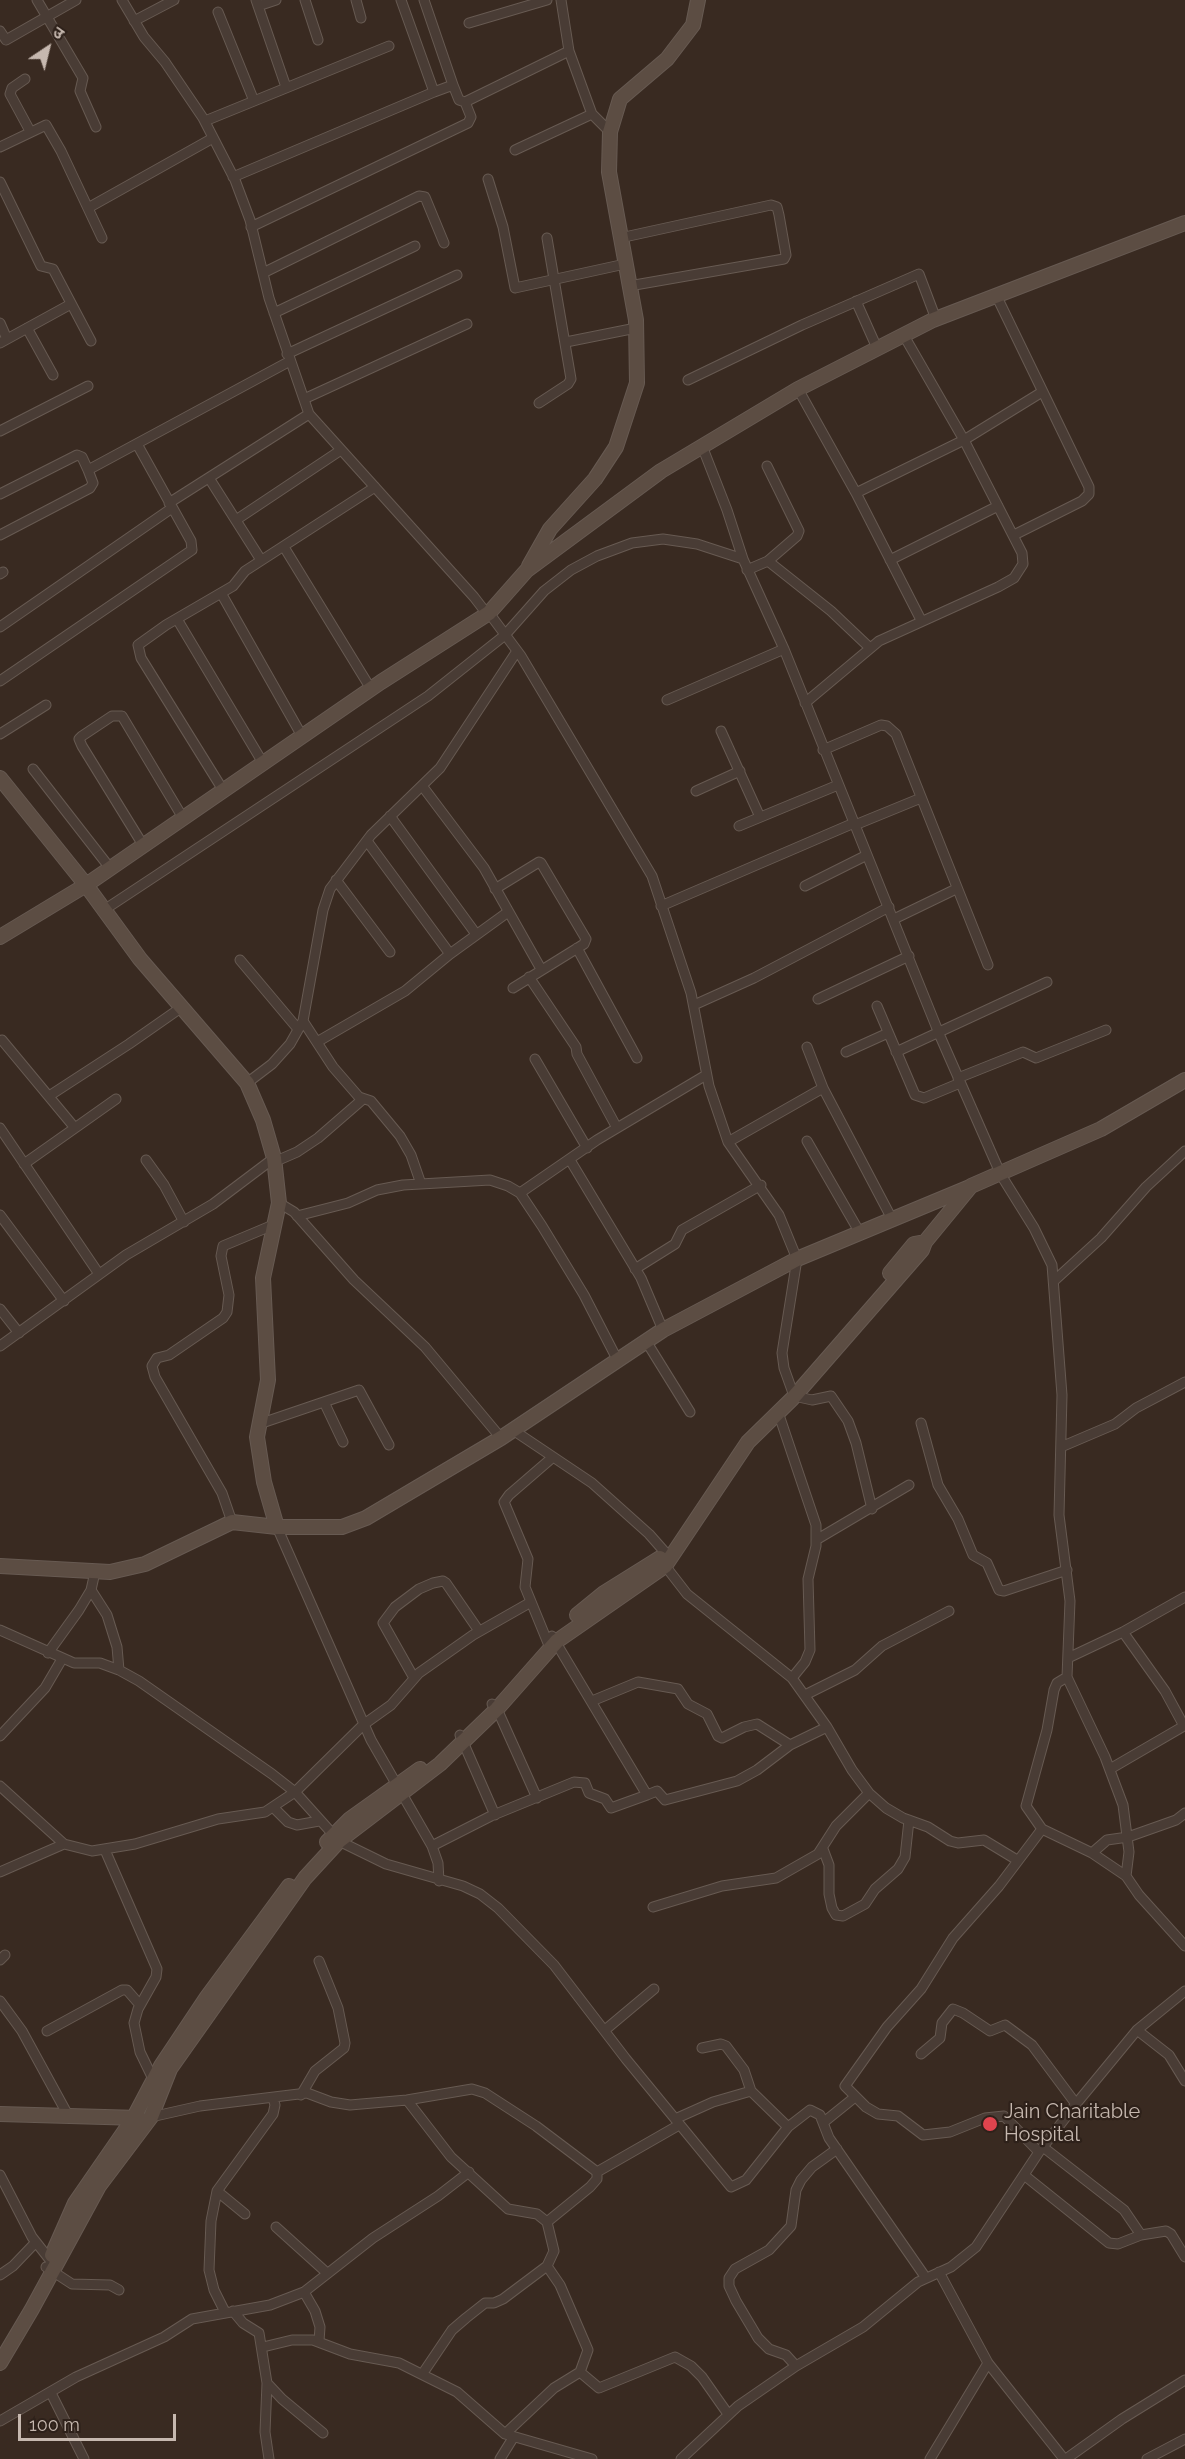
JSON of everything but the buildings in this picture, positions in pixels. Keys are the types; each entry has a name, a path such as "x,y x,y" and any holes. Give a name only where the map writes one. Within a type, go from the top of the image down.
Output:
{"street":[{"path":"37,0 83,78 80,91 96,128"},
{"path":"0,31 3,42 76,0"},
{"path":"122,0 134,21 205,121 233,177 251,227 274,314 309,414 488,614 517,651 652,876 694,1005 706,1075 728,1142 761,1185 779,1215 797,1259 782,1353 782,1361 793,1393 804,1400 831,1396 834,1399 853,1430 872,1509"},
{"path":"134,21 174,0"},
{"path":"276,0 257,3 286,87"},
{"path":"305,0 318,40"},
{"path":"356,0 362,18"},
{"path":"401,0 434,92"},
{"path":"424,0 459,100 465,102 569,51"},
{"path":"469,22 547,0"},
{"path":"561,0 569,51 592,114 610,132"},
{"path":"527,570 550,529 595,479 616,447 637,383 636,328 609,172 610,132 620,99 667,59 693,25 698,0"},
{"path":"218,12 254,101"},
{"path":"205,121 389,46"},
{"path":"26,79 12,88 10,94 30,131"},
{"path":"233,177 453,85"},
{"path":"251,227 468,123 471,117 465,102"},
{"path":"515,150 592,114"},
{"path":"0,147 42,124 48,128 102,238"},
{"path":"88,208 213,138"},
{"path":"488,179 503,227 514,288 625,264"},
{"path":"0,182 40,266 52,268 91,341"},
{"path":"262,273 419,196 425,196 444,243"},
{"path":"620,238 771,205 777,207 780,215 786,255 784,259 629,286"},
{"path":"0,937 86,885 371,688 488,614 527,570 661,471 798,388 936,319 1185,224"},
{"path":"539,403 570,382 566,342 547,238"},
{"path":"274,314 415,246"},
{"path":"688,380 919,274 936,319"},
{"path":"88,470 289,358 457,275"},
{"path":"996,295 1085,477 1089,494 1082,501 1014,535"},
{"path":"856,301 877,348"},
{"path":"0,323 4,341 71,304"},
{"path":"304,399 467,324"},
{"path":"27,328 53,375"},
{"path":"566,342 636,328"},
{"path":"805,703 869,647 921,620 1014,578 1023,564 1022,553 1014,535 964,440 903,334"},
{"path":"0,431 88,386"},
{"path":"798,388 856,493 921,620"},
{"path":"856,493 964,440 1042,392"},
{"path":"0,627 209,478 309,414"},
{"path":"0,681 137,585 188,555 192,545 136,444"},
{"path":"702,446 747,570 784,649 938,1032 1001,1175 1045,1250 1055,1280 1061,1370 1059,1515 1067,1570 1071,1625 1067,1677 1110,1769 1123,1805 1128,1838 1126,1876"},
{"path":"236,520 341,450"},
{"path":"0,494 77,455 82,457 93,483 90,488 0,535"},
{"path":"747,570 768,561 797,536 799,531 767,466"},
{"path":"209,478 261,560"},
{"path":"223,790 138,651 140,642 233,586 245,571 375,487"},
{"path":"890,560 998,506"},
{"path":"104,910 428,696 505,635 544,591 571,570 597,556 632,543 663,539 697,544 743,559"},
{"path":"284,547 371,688"},
{"path":"768,561 822,604 869,647"},
{"path":"221,593 302,736"},
{"path":"177,619 263,763"},
{"path":"668,700 784,649"},
{"path":"246,1083 272,1064 290,1044 300,1025 323,910 336,880 390,816 423,787 440,768 517,651"},
{"path":"0,734 46,705"},
{"path":"143,845 82,746 79,739 81,736 112,716 122,716 183,818"},
{"path":"824,750 881,725 887,726 896,734 956,890 988,965"},
{"path":"721,730 760,818"},
{"path":"33,769 110,868"},
{"path":"696,791 740,771"},
{"path":"0,778 86,885 140,959 246,1083 263,1120 274,1160 279,1203 263,1278 267,1380 257,1437 261,1465 277,1527 363,1725 386,1770 400,1789 432,1846 439,1881"},
{"path":"739,826 838,785"},
{"path":"423,787 484,868 541,969"},
{"path":"661,906 921,798"},
{"path":"390,816 476,934"},
{"path":"367,841 450,954"},
{"path":"805,886 867,855"},
{"path":"495,889 539,862 541,863 586,939 584,944 513,988"},
{"path":"336,880 390,952"},
{"path":"894,919 956,890"},
{"path":"694,1005 754,978 889,907"},
{"path":"317,1042 405,992 450,954 508,912"},
{"path":"577,948 637,1058"},
{"path":"818,999 909,956"},
{"path":"240,960 317,1042 333,1067 363,1099 370,1100 400,1136 411,1155 421,1184"},
{"path":"529,977 576,1047 577,1054 617,1128"},
{"path":"896,1052 1047,982"},
{"path":"49,1096 182,1006"},
{"path":"877,1006 918,1098 1023,1052 1036,1058 1106,1030"},
{"path":"846,1052 888,1033"},
{"path":"2,1040 75,1128"},
{"path":"807,1047 823,1088 892,1219"},
{"path":"535,1059 587,1148"},
{"path":"520,1193 617,1128 706,1075"},
{"path":"0,1566 95,1572 126,1569 145,1564 232,1522 277,1527 342,1527 366,1518 507,1434 663,1330 797,1259 1001,1175 1101,1129 1185,1080"},
{"path":"728,1142 803,1102 823,1088"},
{"path":"24,1164 116,1099"},
{"path":"0,1346 99,1274 213,1204 274,1160 297,1152 318,1138 363,1099"},
{"path":"0,1128 99,1274"},
{"path":"807,1141 860,1233"},
{"path":"1055,1280 1101,1238 1146,1187 1185,1150"},
{"path":"146,1160 164,1185 184,1222"},
{"path":"570,1160 635,1269 663,1330"},
{"path":"297,1216 348,1203 377,1190 421,1184 490,1180 520,1193 584,1294 618,1361"},
{"path":"635,1269 675,1244 682,1230 761,1185"},
{"path":"0,2362 51,2266 75,2203 214,2005 336,1838 461,1739 494,1707 551,1641 665,1559 748,1442 778,1412 922,1250 925,1242 971,1186"},
{"path":"279,1203 297,1216 354,1280 430,1353 507,1434 553,1457 592,1483 624,1510 665,1559 687,1594 792,1678 827,1727 852,1770 869,1793 886,1808 958,1843 984,1840 1017,1860"},
{"path":"0,1215 64,1301"},
{"path":"232,1522 222,1493 155,1377 152,1366 157,1358 169,1355 223,1318 227,1312 229,1295 220,1256 223,1246 273,1225"},
{"path":"0,1310 19,1333"},
{"path":"646,1341 690,1412"},
{"path":"1061,1447 1115,1424 1136,1408 1185,1382"},
{"path":"259,1424 359,1390 389,1445"},
{"path":"665,1559 734,1449 793,1393"},
{"path":"324,1402 343,1443"},
{"path":"778,1412 816,1525 816,1540 808,1579 810,1650 806,1662 792,1678"},
{"path":"921,1423 938,1485 958,1519 973,1555 987,1563 999,1590 1004,1592 1067,1570"},
{"path":"553,1457 504,1502 528,1559 525,1587 551,1641 592,1701 647,1795"},
{"path":"816,1540 872,1509 895,1491 909,1485"},
{"path":"48,1653 80,1610 91,1590 95,1572"},
{"path":"414,1678 383,1623 395,1607 419,1589 443,1581 479,1631"},
{"path":"91,1590 107,1615 117,1647 119,1670"},
{"path":"1068,1658 1123,1632 1185,1597"},
{"path":"0,1786 64,1844 80,1850 105,1850 218,1819 257,1814 274,1808 295,1792 363,1725 391,1705 414,1678 479,1631 531,1602"},
{"path":"805,1695 855,1670 882,1646 949,1611"},
{"path":"0,1630 62,1659 81,1664 100,1663 119,1670 139,1681 295,1792 336,1838 386,1864 439,1881 464,1886 480,1894 498,1908 554,1965 731,2187 746,2180 788,2127 810,2110 820,2115 837,2150 926,2278"},
{"path":"1110,1769 1184,1726 1165,1691 1123,1632"},
{"path":"0,1736 45,1688 62,1659"},
{"path":"1067,1677 1055,1687 1047,1730 1026,1806 1042,1829 1092,1853 1126,1876 1139,1895 1185,1946"},
{"path":"592,1701 638,1682 678,1689 688,1704 707,1714 718,1736 722,1738 744,1727 757,1724 790,1745"},
{"path":"494,1707 537,1798"},
{"path":"432,1846 495,1815 581,1781 587,1786 589,1793 605,1799 611,1808 657,1791 665,1800 737,1781 758,1770 790,1745 827,1727"},
{"path":"461,1739 495,1815"},
{"path":"653,1907 722,1886 776,1878 812,1858 823,1849 836,1826 869,1793"},
{"path":"274,1808 288,1822 297,1825 319,1821"},
{"path":"1092,1853 1107,1840 1128,1838 1185,1814"},
{"path":"823,1849 829,1865 829,1894 832,1908 836,1915 843,1916 865,1904 875,1889 898,1869 904,1857 909,1820"},
{"path":"1042,1829 999,1886 953,1938 921,1989 887,2027 845,2086 855,2097 878,2114 898,2116 923,2135 950,2132 985,2118 1004,2116 1041,2150 1124,2210 1141,2235"},
{"path":"0,1872 64,1844"},
{"path":"0,2345 99,2186 152,2117 158,2086 140,2052 134,2024 140,2005 156,1977 156,1970 105,1850"},
{"path":"301,2095 315,2070 344,2048 345,2043 338,2008 319,1960"},
{"path":"605,2030 654,1989"},
{"path":"47,2031 122,1990 127,1990 140,2005"},
{"path":"681,2459 728,2414 796,2366 863,2327 926,2278 951,2267 976,2247 1041,2150 1076,2104 1137,2030 1185,1991"},
{"path":"0,2001 22,2031 69,2116"},
{"path":"921,2054 940,2038 942,2024 953,2009 990,2031 1005,2025 1032,2045 1076,2104"},
{"path":"1137,2030 1169,2055 1185,2081"},
{"path":"702,2048 726,2046 744,2070 751,2091 788,2127"},
{"path":"0,2114 133,2119 200,2106 273,2097 313,2094 331,2102 350,2105 407,2100 441,2092 479,2090 536,2126 597,2172"},
{"path":"597,2172 713,2102 751,2091"},
{"path":"269,2459 266,2432 267,2383 259,2333 229,2312 213,2290 209,2270 211,2221 218,2191 273,2114 276,2105 273,2097"},
{"path":"824,2122 855,2097"},
{"path":"407,2100 430,2132 508,2209 537,2214 547,2222 554,2251 547,2266 508,2295 494,2303 485,2303 452,2330 423,2373"},
{"path":"796,2366 786,2355 769,2349 758,2338 735,2301 729,2286 729,2278 735,2269 769,2250 791,2226 795,2215 796,2190 801,2180 812,2167 837,2150"},
{"path":"0,2421 114,2358 164,2337 192,2319 270,2305 304,2292 327,2273 469,2172"},
{"path":"547,2222 585,2192 597,2179 597,2172"},
{"path":"0,2175 35,2243 51,2266 72,2284 110,2285 119,2290"},
{"path":"1024,2175 1109,2243 1118,2244 1141,2235 1166,2231 1171,2234 1185,2257"},
{"path":"218,2191 245,2214"},
{"path":"276,2227 327,2273"},
{"path":"0,2275 13,2266 35,2243"},
{"path":"500,2459 509,2436 554,2388 580,2372 588,2350 587,2342 560,2284 547,2266"},
{"path":"939,2272 988,2363 1065,2458 1185,2380"},
{"path":"304,2292 315,2311 320,2327 319,2342"},
{"path":"263,2347 292,2340 319,2342 350,2354 386,2360 423,2373 462,2396 509,2436 592,2459"},
{"path":"580,2372 599,2388 675,2357 691,2366 702,2377 728,2414"},
{"path":"930,2459 988,2363"},
{"path":"267,2383 282,2399 323,2433"},
{"path":"51,2393 84,2459"},
{"path":"1147,2459 1185,2439"}],"place":[{"name":"Jain Charitable Hospital","path":"990,2124"}]}
